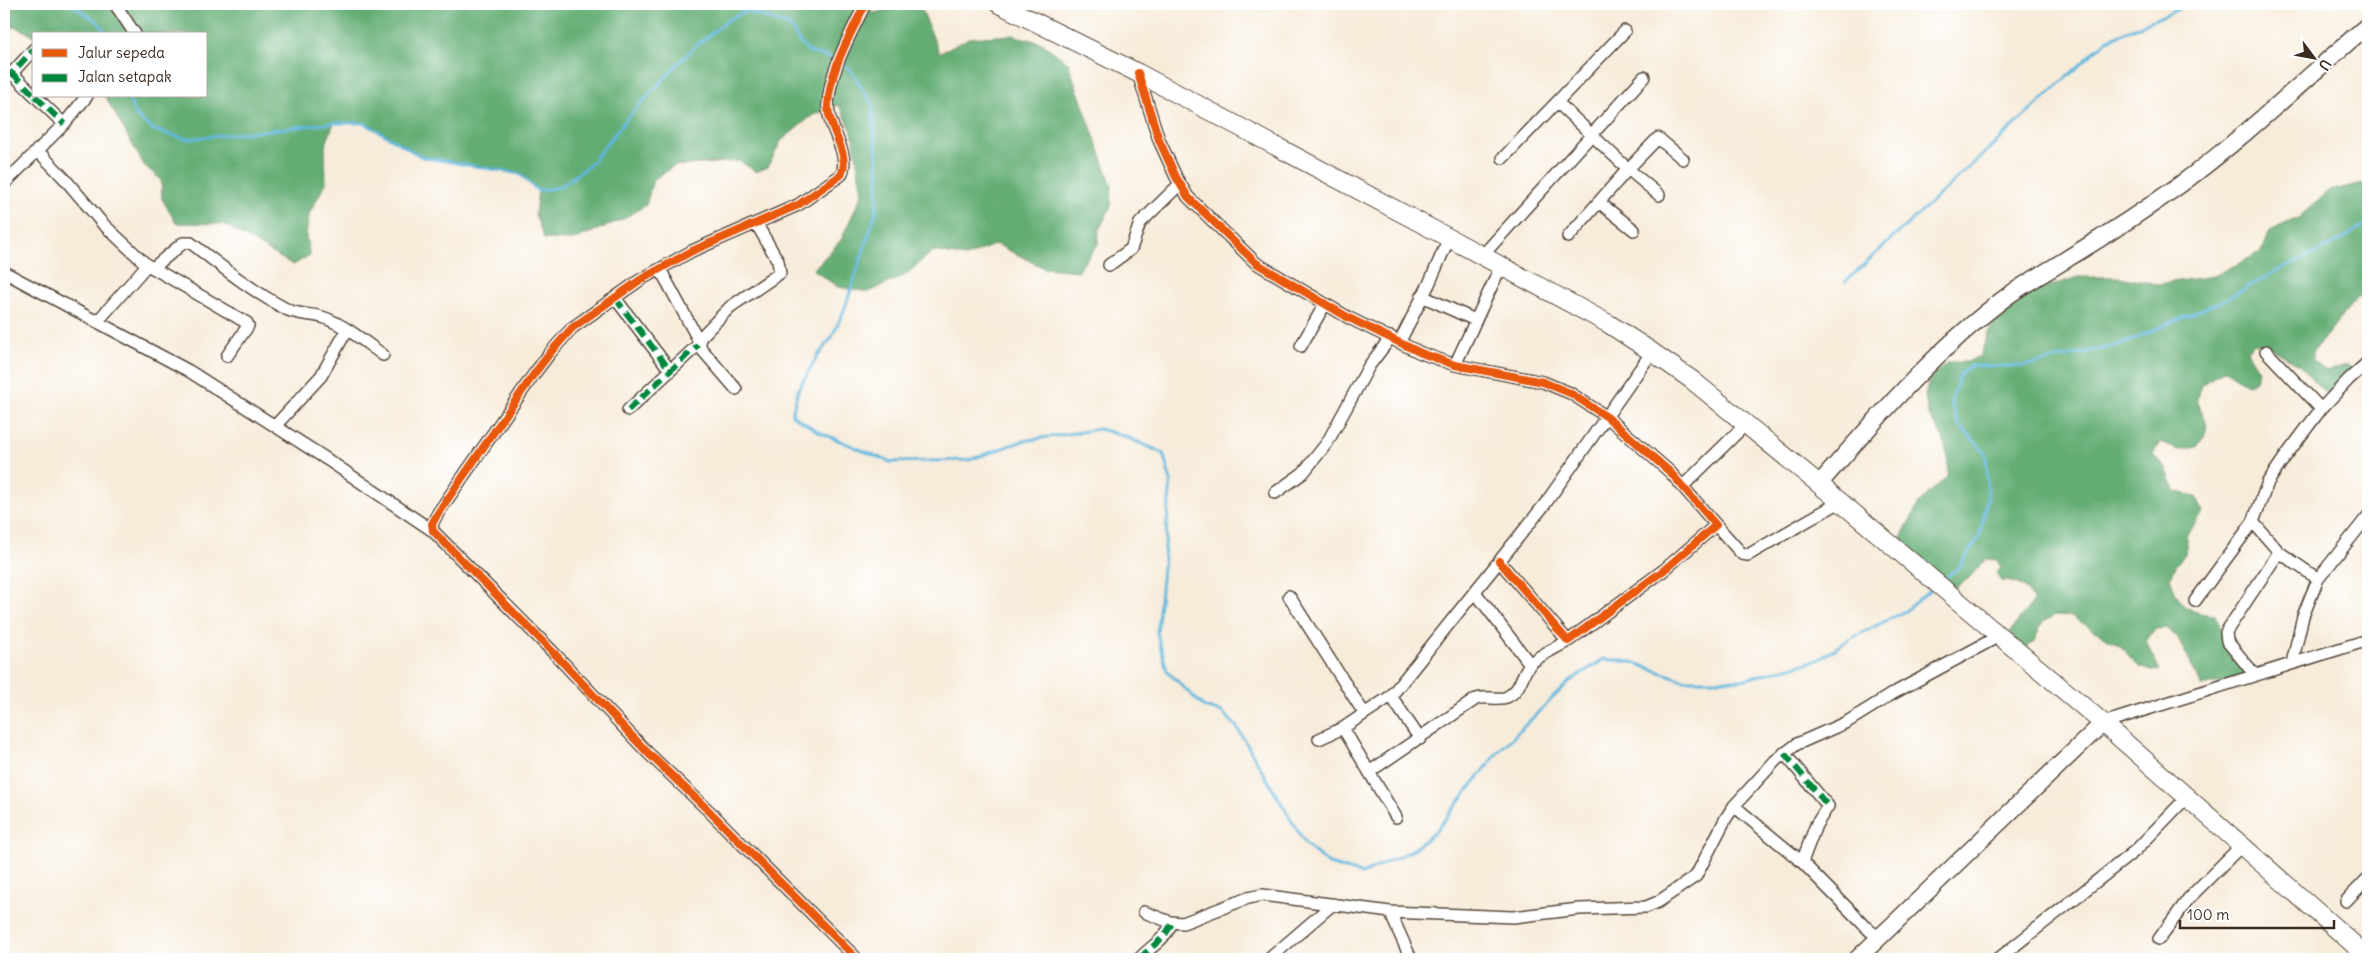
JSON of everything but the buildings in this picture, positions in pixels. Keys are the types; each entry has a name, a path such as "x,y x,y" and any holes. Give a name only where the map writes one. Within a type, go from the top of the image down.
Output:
{"main road":[{"path":"999,4 1138,73 1449,238 1609,324 1652,352 1692,380 1819,484 1946,593 2103,723 2368,957"}],"street":[{"path":"115,4 134,32"},
{"path":"433,531 432,524 438,513 550,353 572,328 660,269 692,251 798,205 841,175 844,163 828,114 829,99 834,72 865,4"},
{"path":"1819,484 1899,395 1969,328 2010,295 2085,248 2180,184 2247,132 2368,25"},
{"path":"1504,158 1625,31"},
{"path":"32,51 8,76 32,93"},
{"path":"1138,73 1159,140 1188,197 1256,263 1348,318 1396,339 1421,353 1455,365 1543,382 1570,392 1607,417 1683,486 1742,554 1748,555 1840,502"},
{"path":"1482,256 1590,134 1644,77"},
{"path":"38,98 64,124"},
{"path":"4,184 64,124 85,98"},
{"path":"1557,102 1628,169 1659,195"},
{"path":"1568,237 1658,138 1683,159"},
{"path":"36,150 64,178 109,230 150,266 248,323 248,326 227,356"},
{"path":"1109,265 1131,248 1140,223 1180,184"},
{"path":"1600,203 1634,230"},
{"path":"628,410 699,342 730,307 780,274 778,262 756,223"},
{"path":"1275,493 1303,473 1327,443 1370,366 1396,339 1422,296 1449,238"},
{"path":"97,322 150,266 183,243 191,243 241,282 290,311 324,317 347,330 383,355"},
{"path":"1455,365 1474,320 1501,266"},
{"path":"660,269 699,342 736,389"},
{"path":"4,272 188,371 275,426 433,531 552,651 647,752 858,959"},
{"path":"1422,296 1474,320"},
{"path":"615,298 670,370"},
{"path":"1301,346 1325,304"},
{"path":"275,426 321,376 347,330"},
{"path":"2266,351 2321,409"},
{"path":"1319,739 1343,728 1391,696 1545,504 1652,352"},
{"path":"2195,601 2253,522 2268,482 2321,409 2368,362"},
{"path":"1683,486 1746,424"},
{"path":"2292,663 2303,616 2318,579 2368,516"},
{"path":"2253,522 2279,552 2318,579"},
{"path":"1369,772 1420,740 1476,700 1482,698 1497,699 1511,694 1523,680 1530,664 1568,641 1664,570 1716,525"},
{"path":"2255,675 2227,641 2226,632 2279,552"},
{"path":"1499,561 1568,641"},
{"path":"1475,592 1530,664"},
{"path":"1288,596 1364,713"},
{"path":"1144,912 1172,923 1183,922 1248,898 1262,895 1390,912 1513,917 1579,910 1646,907 1658,902 1696,876 1734,806 1784,754 1797,744 1847,722 1892,694 1999,636"},
{"path":"1865,957 1880,937 2103,723 2368,640"},
{"path":"1391,696 1420,740"},
{"path":"1343,728 1396,817"},
{"path":"1784,754 1828,806 1816,824 1802,862"},
{"path":"1998,959 2136,850 2187,797"},
{"path":"1734,806 1802,862 1870,931 1880,937"},
{"path":"2159,939 2189,898 2242,846"},
{"path":"2346,901 2368,878"},
{"path":"1269,959 1333,904"},
{"path":"1390,912 1411,959"},
{"path":"1139,959 1149,948 1158,944 1172,923"}],"green space":[{"path":"4,4 862,4 874,13 903,5 920,4 939,53 969,38 1012,35 1042,43 1068,63 1112,186 1111,206 1099,230 1098,244 1078,271 1044,268 996,244 966,257 933,251 904,276 868,292 838,287 813,270 841,240 862,194 852,131 839,105 813,115 781,141 768,167 756,172 740,161 674,166 653,180 646,205 623,219 573,240 544,239 535,214 538,191 520,174 422,157 365,123 334,123 325,147 326,183 309,214 306,237 310,255 293,265 223,224 176,223 162,199 161,180 144,165 106,98 208,98 208,32 32,32 32,35 16,27 4,29"},
{"path":"2363,183 2368,185 2368,292 2355,300 2313,352 2313,360 2325,371 2347,365 2351,369 2327,395 2299,365 2266,345 2253,343 2247,351 2259,371 2256,381 2248,385 2225,370 2201,385 2197,403 2206,420 2206,430 2197,447 2179,450 2160,442 2153,454 2166,469 2176,492 2196,496 2204,512 2188,533 2185,554 2175,566 2170,578 2177,595 2185,606 2191,610 2215,615 2225,637 2251,676 2202,686 2178,639 2167,628 2155,629 2146,640 2160,671 2140,668 2120,646 2071,616 2055,615 2043,622 2034,641 2027,648 2018,643 2009,633 2034,600 2021,586 2012,582 2002,581 1996,574 2001,568 1997,560 1986,559 1968,579 1946,593 1895,549 1919,503 1947,476 1948,457 1943,438 1928,414 1925,396 1930,377 1948,362 1967,362 1980,356 1988,333 2001,313 2031,292 2078,277 2119,277 2157,284 2214,276 2261,252 2269,231 2298,218 2329,191"}],"waterway":[{"path":"70,4 97,21 105,32"},
{"path":"1845,282 2107,40 2190,4"},
{"path":"128,98 137,117 154,130 187,139 334,123 365,123 422,157 520,174 538,191 560,187 591,164 629,116 692,49 729,19 746,11 790,26 800,43 809,52 829,57 850,69 872,105 879,177 876,212 845,308 832,337 817,357 798,390 792,415 819,432 890,462 969,460 1023,441 1099,429 1124,436 1163,453 1171,481 1157,633 1167,671 1204,707 1222,712 1236,726 1306,845 1329,864 1362,874 1411,851 1435,832 1499,751 1570,681 1604,659 1632,662 1683,680 1742,680 1818,660 1850,639 1905,611 1932,588"},
{"path":"1943,580 1959,567 1979,537 1988,497 1986,454 1958,423 1951,402 1960,374 1970,366 2024,366 2122,344 2228,298 2284,267 2327,248 2368,224"}],"marked path":[{"path":"4,78 12,73 32,51"},
{"path":"12,73 32,93"},
{"path":"37,98 64,124"},
{"path":"615,298 670,370"},
{"path":"628,410 698,345"},
{"path":"1784,753 1828,806"},
{"path":"1139,959 1161,939 1172,923"}],"cycle path":[{"path":"857,959 709,811 647,752 552,651 433,531 432,524 534,374 572,328 640,280 692,251 798,205 841,175 844,167 843,158 831,123 828,105 837,66 865,4"},
{"path":"1138,73 1159,140 1176,177 1188,197 1256,263 1349,318 1421,353 1455,365 1543,382 1570,393 1607,417 1670,472 1716,525 1664,570 1568,641 1499,561"}]}
